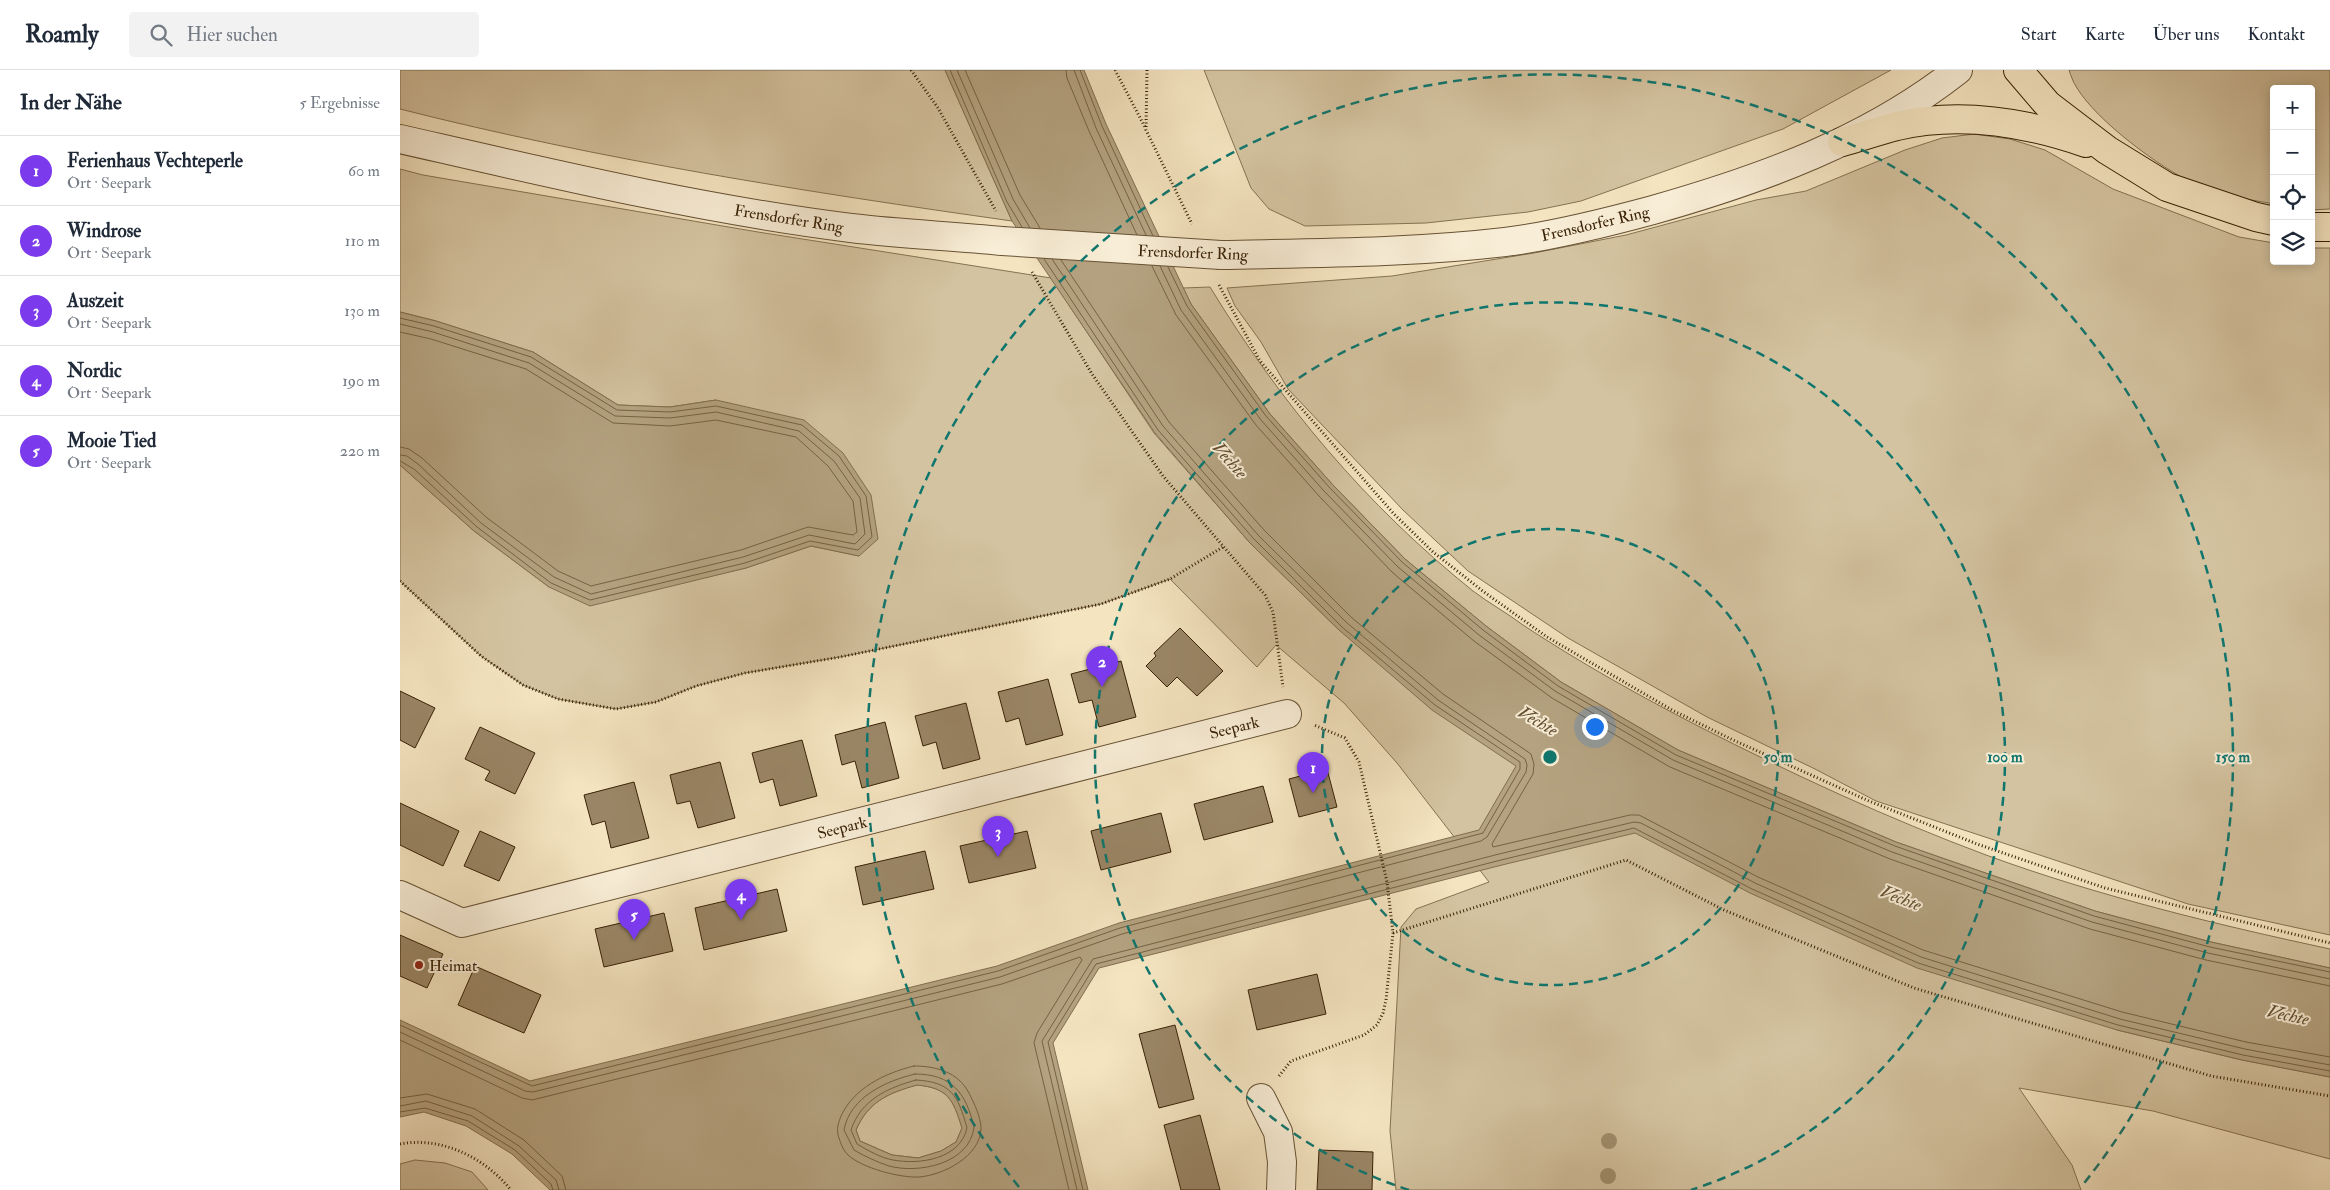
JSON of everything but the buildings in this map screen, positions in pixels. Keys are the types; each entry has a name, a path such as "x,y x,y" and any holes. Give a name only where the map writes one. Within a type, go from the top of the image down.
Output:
{"main road":[{"path":"2018,70 2048,105 2107,150 2166,187 2246,214 2270,220"},
{"path":"1842,142 1897,126 1954,119 2009,122 2069,137 2107,150"},
{"path":"2315,227 2330,228"}],"street":[{"name":"Frensdorfer Ring","path":"400,139 523,167 718,206 851,228 1002,241 1221,256 1433,248 1507,242 1610,222 1681,202 1767,173 1860,134 1926,95 1958,70"},
{"name":"Seepark","path":"400,895 462,923 1287,714"},
{"path":"1261,1098 1278,1132 1282,1162 1281,1190"}],"path":[{"path":"1115,70 1165,164 1193,227"},
{"path":"1146,130 1148,70"},
{"path":"1217,282 1260,361 1394,514 1433,552 1484,592 1547,637 1672,710 1732,740 1869,801 1977,844 2105,888 2330,943"},
{"path":"1092,374 1163,476 1265,595 1274,612 1276,645 1287,714 1345,738 1359,762 1387,882 1393,933 1383,1013 1377,1025 1364,1035 1291,1061 1261,1098"},
{"path":"400,580 481,656 523,685 558,699 616,709 656,702 696,686 745,673 840,657 1101,604 1170,579 1223,547"},
{"path":"1393,933 1626,860 1724,910 1914,988 2211,1076 2330,1096"},
{"path":"400,1144 428,1142 447,1146 484,1165 511,1190"}],"shaded area":[{"path":"400,70 945,70 1012,221 704,173 552,144 400,109"},
{"path":"1204,70 1891,70 1783,129 1581,201 1528,212 1426,223 1305,226 1269,209 1251,188"},
{"path":"2069,70 2330,70 2330,209 2315,210 2315,85 2270,85 2270,203 2234,197 2204,188 2181,177 2114,129 2086,101 2073,81"},
{"path":"1974,134 2010,139 2045,150 2113,189 2239,237 2270,242 2270,265 2315,265 2315,248 2330,248 2330,935 2188,904 1876,801 1815,769 1707,717 1568,638 1468,571 1403,510 1288,389 1261,342 1235,306 1227,288 1392,276 1534,253 1626,235 1756,200 1806,191 1905,150 1942,138"},
{"path":"400,169 423,175 758,232 1051,278 1154,433 1250,543 1339,630 2117,1030 2242,1060 2330,1077 2330,1159 2153,1111 2019,1088 2072,1165 2081,1190 1396,1190 1390,1131 1401,927 1416,909 1489,882 1397,763 1344,703 1276,645 1257,667 1170,579 1101,604 840,657 745,673 696,686 656,702 616,709 558,699 523,685 481,656 400,581 400,465 474,531 549,587 675,584 746,568 811,546 859,556 716,400 670,407 618,405 533,352 436,321 400,312"},
{"path":"1210,287 1266,372 1296,412 1361,488 1434,558 1473,591 1566,652 1609,678 1733,744 1840,795 1912,826 2028,870 2113,896 2243,930 2330,949 2330,968 2211,942 2095,911 1896,842 1678,750 1561,682 1486,626 1405,559 1332,484 1270,414 1191,304 1183,288"},
{"path":"917,1085 936,1089 952,1102 962,1128 956,1142 941,1151 918,1158 892,1155 860,1141 856,1130 861,1120 873,1106 888,1095"},
{"path":"415,1160 445,1163 472,1172 488,1190 400,1190 400,1164"}],"water":[{"name":"Vechte","path":"945,70 1084,70 1106,124 1191,304 1270,414 1332,484 1405,559 1486,626 1561,682 1678,750 1896,842 2095,911 2211,942 2330,968 2330,1077 2242,1060 2117,1030 1917,968 1750,893 1635,833 1099,968 1053,1043 1088,1190 550,1190 512,1154 466,1126 424,1112 400,1117 400,1020 530,1081 997,966 1119,923 1479,830 1516,766 1432,710 1339,630 1250,543 1155,433 1012,221","holes":["917,1085 942,1092 956,1109 962,1128 956,1142 941,1151 918,1158 892,1155 860,1141 856,1130 867,1112 880,1100 897,1091"]},
{"path":"400,312 436,321 533,352 618,405 670,407 716,400 804,420 843,453 871,495 878,539 859,556 811,546 746,568 590,606 549,587 474,531 400,465"}],"place":[{"name":"Windrose","path":"1102,687"},
{"name":"Ferienhaus Vechteperle","path":"1313,793"},
{"name":"Auszeit","path":"998,857"},
{"name":"Nordic","path":"741,920"},
{"name":"Mooie Tied","path":"634,940"},
{"name":"Heimat","path":"419,965"}]}
